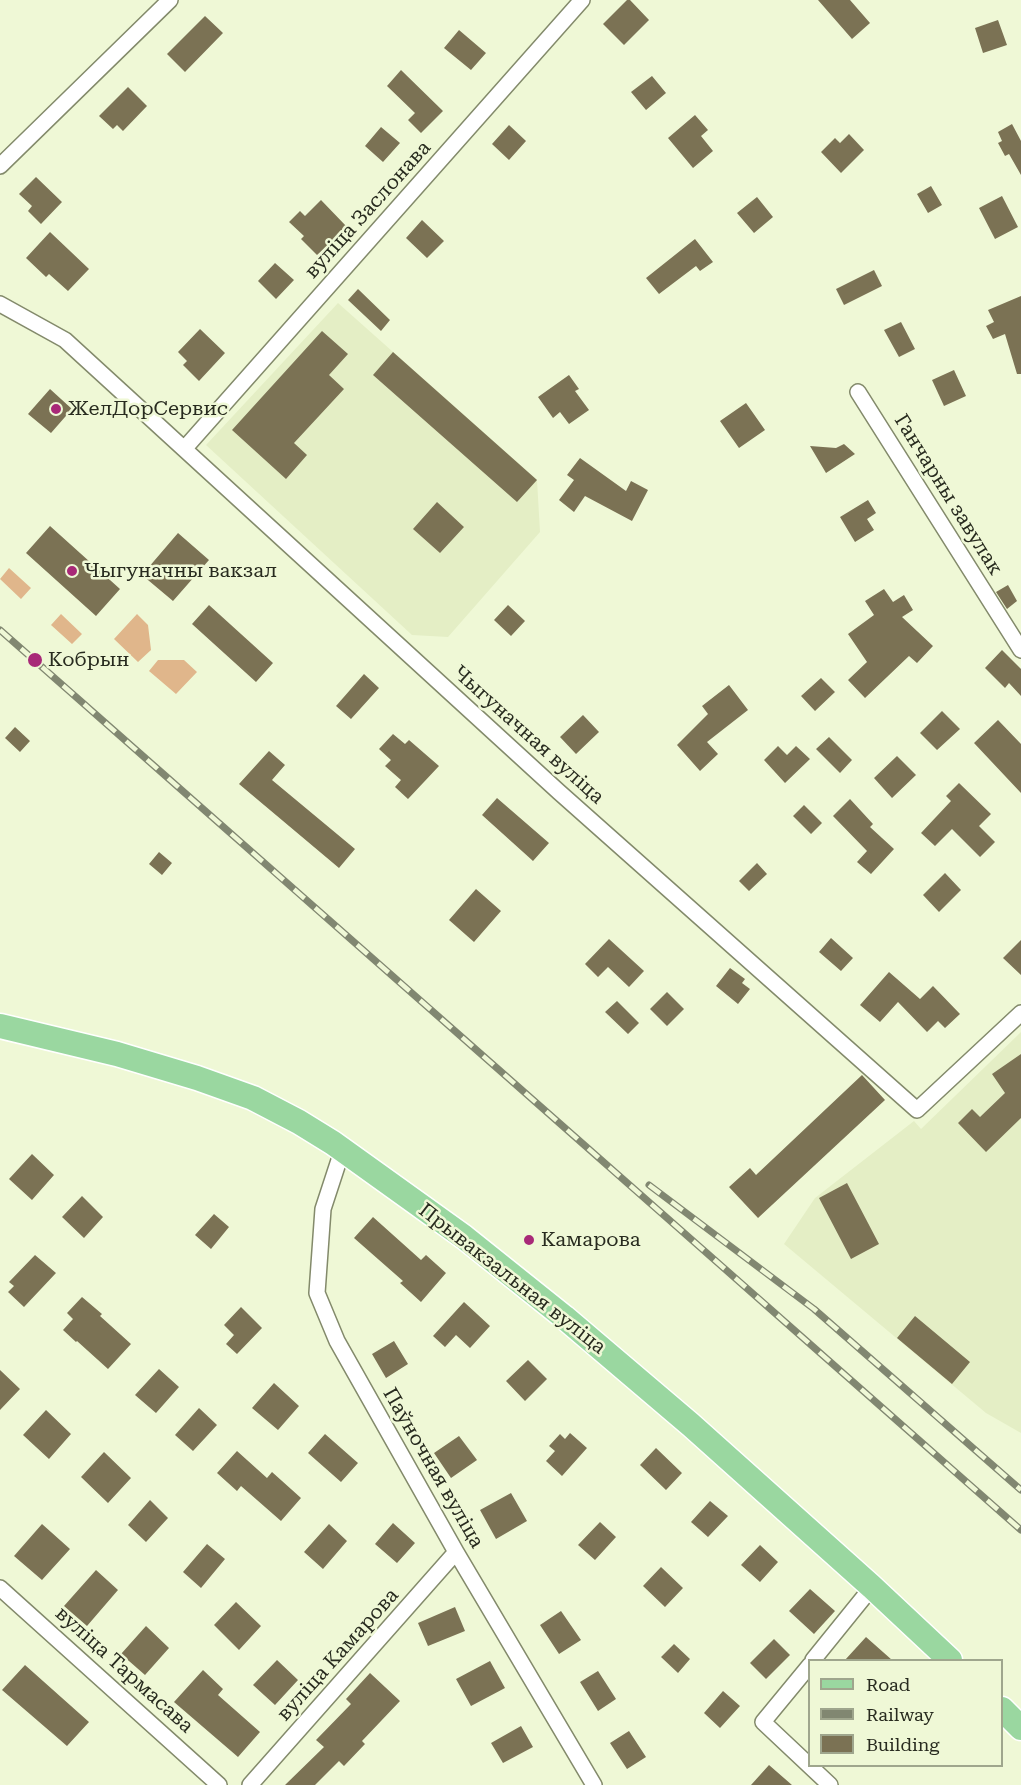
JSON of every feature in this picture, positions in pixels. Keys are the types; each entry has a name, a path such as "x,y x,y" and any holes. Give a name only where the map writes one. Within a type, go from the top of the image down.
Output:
{"main road":[{"name":"Прывакзальная вуліца","path":"0,1026 117,1054 197,1078 254,1098 299,1122 464,1237 564,1317 692,1425 949,1659"},
{"path":"1003,1710 1021,1728"}],"street":[{"path":"0,166 170,0"},
{"name":"вуліца Заслонава","path":"185,448 574,4"},
{"name":"Чыгуначная вуліца","path":"0,304 65,340 559,792 918,1110 1021,1013"},
{"name":"Ганчарны завулак","path":"858,392 1021,650"},
{"name":"Паўночная вуліца","path":"342,1151 323,1209 317,1293 337,1341 456,1552 594,1785"},
{"name":"вуліца Камарова","path":"250,1785 456,1552"},
{"path":"814,1659 872,1587"},
{"name":"вуліца Тармасава","path":"0,1588 219,1785"},
{"path":"808,1667 763,1722 808,1764"},
{"path":"811,1767 830,1785"}],"shaded area":[{"path":"338,303 537,480 540,532 448,637 412,635 206,445"},
{"path":"9,568 31,588 21,599 0,579"},
{"path":"61,614 82,634 72,644 51,625"},
{"path":"137,614 148,625 151,650 138,662 114,639"},
{"path":"158,660 184,660 197,672 176,694 149,671"},
{"path":"1021,1032 1021,1433 986,1413 784,1244 815,1198 914,1121 921,1129"}],"building":[{"path":"627,0 630,0 649,20 624,45 603,24"},
{"path":"818,0 850,0 870,23 852,39"},
{"path":"205,16 223,33 185,72 167,54"},
{"path":"998,20 1007,45 983,53 975,28"},
{"path":"459,30 486,53 471,70 444,48"},
{"path":"401,70 443,111 421,133 408,120 415,113 387,86"},
{"path":"652,76 666,93 646,110 631,92"},
{"path":"128,87 147,106 123,131 117,125 113,129 99,116"},
{"path":"695,115 708,130 701,136 713,151 693,168 668,138"},
{"path":"1012,124 1021,141 1021,175 1009,154 1005,156 998,143 1002,141 998,132"},
{"path":"509,125 526,141 509,160 492,144"},
{"path":"381,127 400,143 383,162 365,146"},
{"path":"849,134 864,150 841,173 821,152 835,138 840,143"},
{"path":"36,177 62,202 41,224 28,211 32,206 19,194"},
{"path":"931,186 942,205 928,213 917,194"},
{"path":"1002,196 1018,227 995,239 979,208"},
{"path":"757,197 773,217 754,233 737,213"},
{"path":"321,200 347,227 317,255 301,239 304,236 289,222 300,211 305,216"},
{"path":"422,220 444,241 427,258 406,238"},
{"path":"50,232 89,269 68,291 49,274 46,277 26,258"},
{"path":"695,239 713,262 700,271 696,266 659,294 646,278"},
{"path":"275,263 294,280 276,299 258,281"},
{"path":"874,270 882,286 844,305 836,289"},
{"path":"358,289 390,320 381,331 348,300"},
{"path":"1021,296 1021,374 1017,374 1005,334 993,339 986,326 994,322 988,310"},
{"path":"901,322 915,349 899,357 884,330"},
{"path":"200,329 225,353 199,381 183,365 187,361 178,352"},
{"path":"322,331 348,354 329,375 344,389 294,443 307,455 286,479 232,430"},
{"path":"393,352 537,480 517,502 373,375"},
{"path":"954,370 966,396 944,406 932,380"},
{"path":"569,375 579,389 575,391 589,410 569,424 560,412 553,418 538,397"},
{"path":"50,389 72,409 51,433 28,414"},
{"path":"746,403 765,430 739,448 720,421"},
{"path":"844,444 855,454 826,473 810,446 836,448"},
{"path":"580,458 626,491 631,481 648,490 632,521 585,496 574,512 559,500 574,480 567,475"},
{"path":"868,500 876,513 867,519 874,530 855,542 840,517"},
{"path":"437,502 464,527 440,553 413,529"},
{"name":"Чыгуначны вакзал","path":"50,526 120,589 96,616 26,553"},
{"path":"178,533 209,560 173,601 142,575"},
{"path":"1008,585 1017,601 1007,609 996,592"},
{"path":"884,589 893,602 904,595 913,610 902,617 933,646 917,663 909,656 865,698 848,680 867,662 848,634 874,615 865,601"},
{"path":"209,605 273,663 256,682 192,624"},
{"path":"508,605 525,621 511,636 494,620"},
{"path":"1002,650 1021,669 1021,696 1009,683 1005,688 985,668"},
{"path":"364,674 379,688 351,719 336,706"},
{"path":"821,678 835,692 815,711 801,696"},
{"path":"729,685 748,710 707,742 718,754 700,771 677,745 708,714 702,706"},
{"path":"942,711 960,729 937,750 920,733"},
{"path":"583,715 599,732 576,754 560,737"},
{"path":"998,720 1021,744 1021,793 974,743"},
{"path":"15,727 30,741 20,752 5,738"},
{"path":"393,734 405,744 409,740 439,766 408,799 395,787 401,780 385,766 391,760 379,749"},
{"path":"829,737 852,760 840,773 816,749"},
{"path":"778,746 787,755 796,746 810,759 785,783 764,760"},
{"path":"269,751 285,765 272,780 355,849 339,868 239,784"},
{"path":"897,756 916,775 892,798 874,778"},
{"path":"959,783 991,814 979,826 995,842 980,857 952,829 935,846 921,833 951,801 946,796"},
{"path":"497,798 549,843 533,861 482,815"},
{"path":"850,799 873,824 870,827 894,849 871,874 857,862 867,851 833,816"},
{"path":"804,805 822,823 811,834 793,816"},
{"path":"159,852 172,863 162,875 149,864"},
{"path":"757,863 767,874 749,891 739,881"},
{"path":"945,873 961,890 939,912 923,895"},
{"path":"476,889 501,911 474,942 449,920"},
{"path":"831,938 853,958 841,971 819,952"},
{"path":"609,939 644,971 629,987 608,967 598,977 585,964"},
{"path":"1021,940 1021,975 1003,958"},
{"path":"730,968 745,979 742,983 750,989 738,1004 716,986"},
{"path":"889,972 920,999 933,986 960,1014 945,1028 938,1021 927,1032 898,1002 880,1022 860,1005"},
{"path":"667,992 684,1009 667,1026 650,1009"},
{"path":"617,1001 639,1023 628,1034 605,1012"},
{"path":"1021,1054 1021,1118 986,1152 958,1123 972,1109 980,1117 1005,1093 992,1074"},
{"path":"862,1075 885,1100 758,1218 729,1187 750,1168 756,1175"},
{"path":"32,1154 54,1175 32,1200 9,1179"},
{"path":"847,1183 879,1244 851,1259 819,1198"},
{"path":"82,1196 103,1217 84,1238 62,1217"},
{"path":"214,1214 229,1227 211,1249 195,1235"},
{"path":"373,1217 421,1260 426,1255 446,1273 421,1302 400,1283 403,1281 354,1238"},
{"path":"35,1255 56,1273 24,1307 8,1292 14,1286 9,1282"},
{"path":"82,1297 131,1344 108,1369 63,1330 73,1319 67,1313"},
{"path":"464,1302 490,1326 470,1348 456,1335 445,1347 433,1336"},
{"path":"241,1307 262,1328 237,1354 226,1344 234,1335 224,1325"},
{"path":"915,1316 970,1362 952,1384 897,1338"},
{"path":"394,1341 408,1364 386,1378 372,1354"},
{"path":"528,1360 547,1379 525,1401 506,1381"},
{"path":"159,1369 179,1387 156,1413 135,1395"},
{"path":"0,1370 20,1389 0,1410"},
{"path":"274,1383 299,1406 278,1430 252,1408"},
{"path":"199,1408 217,1425 193,1451 175,1435"},
{"path":"46,1410 71,1434 49,1459 23,1435"},
{"path":"570,1433 587,1448 562,1476 546,1461 555,1451 549,1446 560,1434 565,1439"},
{"path":"325,1434 358,1463 341,1482 308,1453"},
{"path":"459,1436 477,1460 451,1478 434,1453"},
{"path":"656,1448 682,1473 666,1490 640,1465"},
{"path":"237,1451 267,1478 272,1472 301,1498 281,1521 241,1486 237,1491 217,1473"},
{"path":"104,1452 131,1478 108,1503 81,1477"},
{"path":"511,1493 527,1521 496,1539 480,1510"},
{"path":"150,1500 168,1518 146,1542 128,1525"},
{"path":"710,1501 728,1516 708,1537 691,1522"},
{"path":"600,1522 616,1537 595,1560 578,1545"},
{"path":"393,1523 415,1543 397,1563 375,1544"},
{"path":"42,1524 70,1549 42,1580 14,1556"},
{"path":"329,1524 347,1541 323,1569 304,1552"},
{"path":"207,1544 225,1559 201,1588 183,1572"},
{"path":"760,1545 778,1562 760,1582 741,1565"},
{"path":"661,1567 683,1588 665,1607 643,1586"},
{"path":"96,1570 118,1590 87,1626 64,1606"},
{"path":"810,1589 835,1611 814,1634 789,1611"},
{"path":"236,1602 261,1626 239,1650 214,1625"},
{"path":"455,1607 465,1631 428,1646 418,1623"},
{"path":"561,1611 581,1640 559,1654 540,1625"},
{"path":"146,1626 169,1648 145,1675 121,1654"},
{"path":"866,1637 891,1659 846,1659"},
{"path":"774,1639 790,1655 766,1679 750,1663"},
{"path":"674,1644 690,1659 678,1673 661,1657"},
{"path":"277,1660 298,1680 275,1705 253,1685"},
{"path":"490,1661 505,1688 471,1706 456,1679"},
{"path":"25,1665 89,1722 67,1746 2,1690"},
{"path":"203,1670 223,1689 218,1695 260,1732 238,1757 174,1702"},
{"path":"598,1671 616,1699 598,1711 580,1682"},
{"path":"370,1673 400,1701 362,1741 365,1744 344,1766 339,1761 315,1785 285,1785 324,1747 316,1740 351,1704 346,1699"},
{"path":"723,1691 740,1706 720,1728 704,1713"},
{"path":"521,1726 533,1747 503,1763 491,1743"},
{"path":"629,1731 646,1757 627,1769 610,1743"},
{"path":"769,1765 792,1785 751,1785"}],"railway":[{"path":"0,630 1021,1530"},
{"path":"649,1185 814,1309 1021,1490"}],"place":[{"name":"ЖелДорСервис","path":"56,409"},
{"name":"Чыгуначны вакзал","path":"72,571"},
{"name":"Кобрын","path":"35,660"},
{"name":"Камарова","path":"529,1240"}]}
